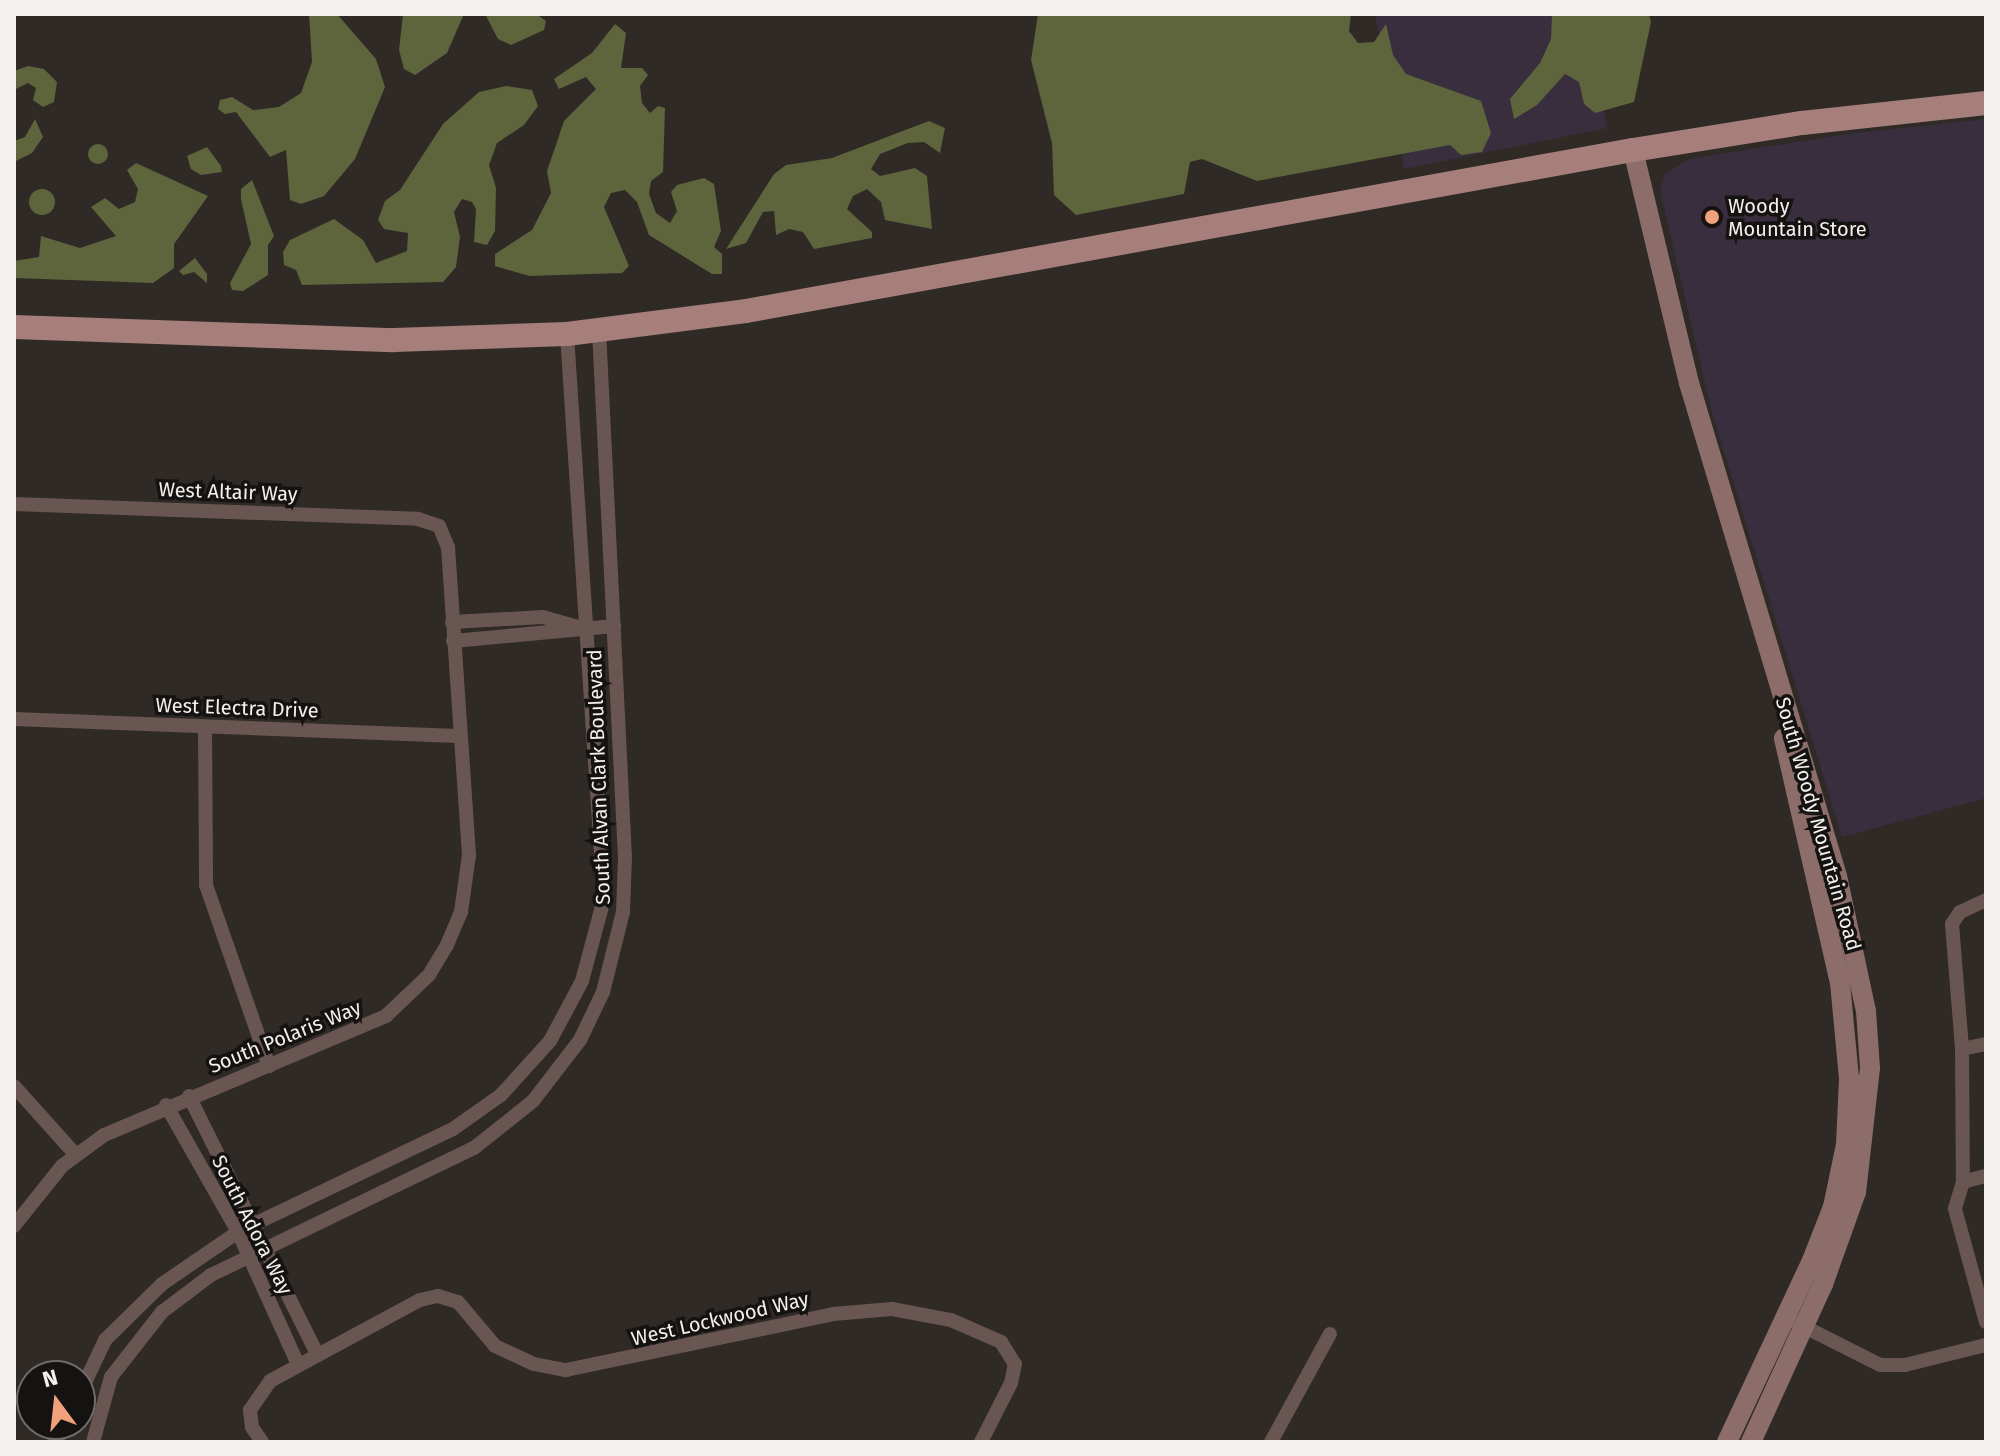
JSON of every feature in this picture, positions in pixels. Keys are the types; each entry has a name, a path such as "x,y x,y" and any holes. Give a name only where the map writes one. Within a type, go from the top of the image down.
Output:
{"main road":[{"path":"14,327 394,340 567,334 746,311 1633,150 1802,123 1986,103"}],"street":[{"name":"South Woody Mountain Road","path":"1633,150 1689,383 1857,955 1870,1068 1856,1192 1795,1322 1727,1442"},
{"name":"South Alvan Clark Boulevard","path":"93,1442 111,1377 133,1345 178,1300 249,1257 474,1148 533,1101 580,1040 603,992 623,912 614,626 599,330"},
{"name":"South Alvan Clark Boulevard","path":"96,1360 105,1340 162,1284 238,1232 453,1129 501,1095 550,1041 591,959 604,899 582,627 567,334"},
{"name":"West Altair Way","path":"14,504 418,519 439,526"},
{"name":"South Polaris Way","path":"14,1226 75,1154 166,1105 269,1066 386,1016 429,975 447,945 468,873 448,547 439,526"},
{"path":"452,622 543,617 582,627"},
{"path":"453,641 544,635 582,627 614,626"},
{"name":"West Electra Drive","path":"14,719 458,736"},
{"path":"205,728 207,893 269,1066"},
{"path":"1986,900 1960,912 1952,924 1962,1049 1963,1182 1955,1209 1986,1322"},
{"path":"1962,1049 1986,1044"},
{"path":"14,1086 75,1154"},
{"name":"South Adora Way","path":"189,1096 317,1354"},
{"name":"South Adora Way","path":"166,1105 238,1232 298,1364"},
{"path":"1963,1182 1986,1176"},
{"name":"West Lockwood Way","path":"317,1354 420,1300 449,1297 495,1346 558,1369 603,1366 833,1314 892,1309 951,1320 993,1336 1013,1358 1011,1383 981,1442"},
{"name":"South Woody Mountain Road","path":"1751,1442 1795,1322"},
{"path":"1795,1322 1880,1365 1905,1365 1986,1345"},
{"path":"1271,1442 1330,1334"},
{"path":"262,1442 249,1416 262,1389 317,1354"}],"shaded area":[{"path":"1375,14 1584,14 1607,128 1404,169"},
{"path":"1986,119 1986,798 1842,837 1711,409 1660,191 1664,175 1689,159 1847,134"}],"green space":[{"path":"309,14 337,14 376,59 385,87 355,159 324,196 301,204 290,200 286,150 270,157 236,112 225,114 218,109 220,100 232,97 253,110 279,107 301,93 312,62"},
{"path":"403,14 464,14 447,53 415,75 404,69 399,50"},
{"path":"485,14 536,14 546,21 544,30 511,45 498,39"},
{"path":"1038,14 1351,14 1349,31 1358,43 1374,42 1386,24 1393,55 1406,74 1481,101 1491,133 1482,152 1461,155 1450,145 1257,181 1202,159 1190,162 1184,194 1076,215 1054,195 1052,143 1031,60"},
{"path":"1552,14 1649,14 1651,22 1634,102 1595,113 1584,104 1579,82 1565,74 1537,105 1514,119 1510,99 1540,63 1551,39"},
{"path":"615,24 626,33 621,68 642,68 648,75 640,86 642,103 650,113 658,106 665,108 663,172 651,181 649,194 656,213 670,223 677,211 671,192 677,185 704,178 714,184 721,231 714,247 722,254 722,274 712,274 649,235 637,202 625,190 611,193 604,207 629,266 622,273 529,276 495,266 495,254 532,230 551,193 547,171 564,121 596,89 586,77 559,89 554,79 592,53"},
{"path":"28,66 44,69 57,82 54,102 43,107 33,100 36,88 28,83 14,90 14,71"},
{"path":"506,86 532,90 538,106 524,125 497,143 489,165 496,188 495,231 487,245 474,242 476,209 472,202 462,199 454,212 460,237 456,267 443,282 302,285 296,270 284,265 283,252 290,240 334,219 363,240 376,263 407,251 408,233 384,229 378,220 385,201 400,190 443,124 479,92"},
{"path":"35,119 43,137 32,153 14,162 14,141 25,137"},
{"path":"929,121 945,128 940,153 924,142 908,143 880,154 871,169 880,176 915,168 927,176 932,229 885,220 881,202 867,189 853,196 847,209 872,232 872,238 814,249 803,232 789,229 776,235 774,211 763,212 746,243 726,249 774,174 786,165 832,158"},
{"path":"98,144 105,147 108,154 105,161 98,164 91,161 88,154 91,147"},
{"path":"207,147 222,172 201,175 191,169 187,156"},
{"path":"136,163 208,196 174,244 174,268 153,283 14,278 14,261 39,257 41,236 80,248 116,236 91,207 105,198 119,209 135,202 138,189 127,170"},
{"path":"252,180 274,236 268,245 268,275 243,291 232,290 230,283 251,244 241,189"},
{"path":"42,189 51,193 55,202 51,211 42,215 33,211 29,202 33,193"},
{"path":"195,258 207,274 207,283 194,272 183,275 179,271"}],"place":[{"name":"Woody Mountain Store","path":"1712,217"}]}
